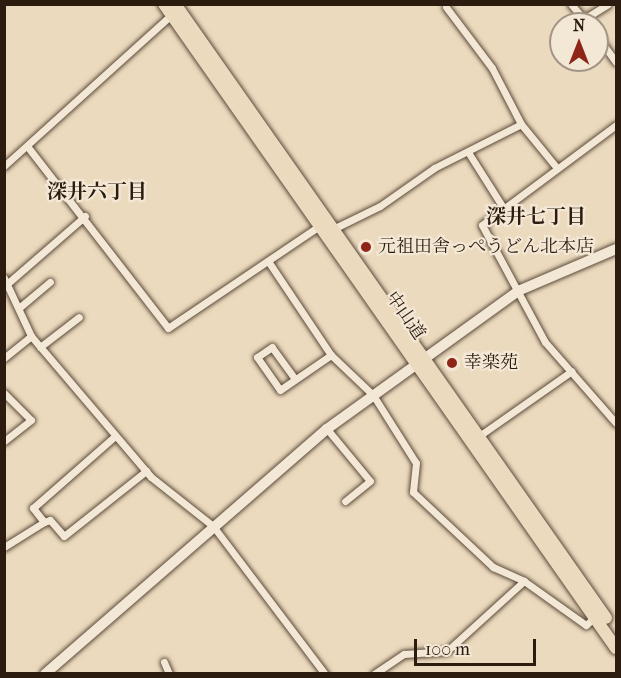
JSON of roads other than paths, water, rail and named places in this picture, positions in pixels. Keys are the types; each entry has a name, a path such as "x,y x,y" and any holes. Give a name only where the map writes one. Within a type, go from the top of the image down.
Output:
{"highway":[{"name":"中山道","path":"164,4 173,10 333,229 616,648"},
{"name":"中山道","path":"173,10 319,226 479,436 616,634"}],"street":[{"path":"446,7 492,68 521,124 557,168"},
{"path":"4,166 173,10"},
{"path":"333,229 521,124"},
{"path":"616,125 482,225 545,342 616,423"},
{"path":"27,146 85,216 168,328 319,226"},
{"path":"468,152 504,209"},
{"path":"85,216 6,280 31,336 146,471 213,526 325,674"},
{"path":"45,674 327,429 518,291 616,249"},
{"path":"268,261 331,355 373,395 416,463 413,492 493,567 525,581 586,624 595,617"},
{"path":"20,307 50,282"},
{"path":"40,347 79,317"},
{"path":"4,358 31,336"},
{"path":"296,379 272,347 257,357 280,390 331,355"},
{"path":"479,436 572,371"},
{"path":"4,393 31,420 4,441"},
{"path":"327,429 370,481 345,501"},
{"path":"44,522 33,508 115,436"},
{"path":"4,547 50,520 64,536 146,471"},
{"path":"374,674 404,654 447,651 525,581"},
{"path":"164,662 170,674"}],"place":[{"name":"元祖田舎っぺうどん北本店","path":"366,247"},
{"name":"幸楽苑","path":"452,363"}],"district":[{"name":"深井六丁目","path":"97,191"},
{"name":"深井七丁目","path":"536,216"}]}
